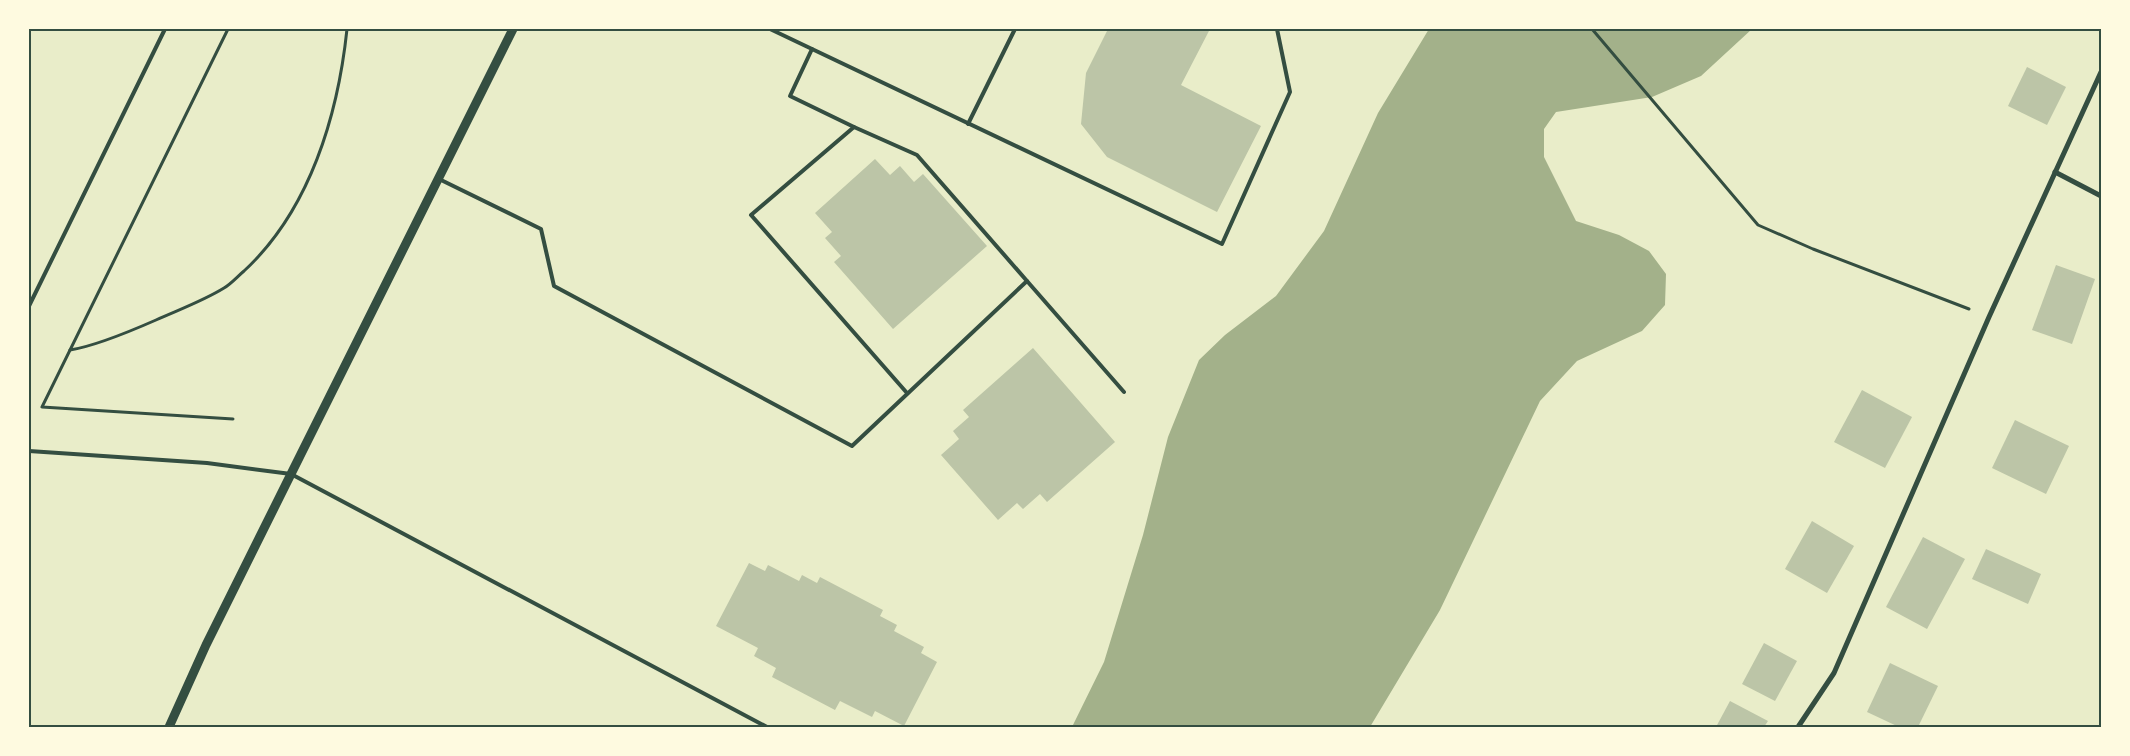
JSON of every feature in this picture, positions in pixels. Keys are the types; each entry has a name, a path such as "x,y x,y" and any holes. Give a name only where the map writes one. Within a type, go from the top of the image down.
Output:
{"street":[{"path":"170,727 206,645 514,29"},
{"path":"1798,727 1834,673 1990,317 2101,72"},
{"path":"2055,172 2101,196"}],"lane":[{"path":"29,306 165,29"},
{"path":"770,29 1222,244 1290,92 1277,29"},
{"path":"968,124 1015,29"},
{"path":"812,49 790,96 917,155 1124,392"},
{"path":"854,127 751,215 908,393"},
{"path":"438,178 540,229 554,286 852,446 1027,280"},
{"path":"29,451 207,463 291,474 767,727"}],"path":[{"path":"228,29 42,407 233,419"},
{"path":"70,350 142,326 226,288 260,256 290,214 312,171 329,123 340,80 347,29"},
{"path":"1592,29 1758,225 1813,249 1990,317"}],"shaded area":[{"path":"1429,29 1752,29 1701,76 1652,97 1556,112 1544,129 1544,157 1576,221 1619,235 1649,251 1666,274 1665,305 1642,331 1577,361 1540,401 1440,610 1370,727 1072,727 1104,662 1143,535 1168,437 1199,360 1225,335 1276,296 1324,231 1378,113"}],"building":[{"path":"1108,29 1210,29 1181,85 1261,126 1217,212 1107,157 1081,124 1086,73"},
{"path":"2027,67 2066,87 2047,125 2008,106"},
{"path":"875,159 890,175 900,166 914,182 923,174 987,246 893,329 834,262 841,256 825,238 832,232 815,213"},
{"path":"2056,265 2095,279 2072,344 2032,330"},
{"path":"1033,348 1115,442 1047,502 1040,494 1023,509 1017,503 998,520 941,455 959,439 953,431 969,417 963,410"},
{"path":"1862,390 1912,417 1885,468 1834,442"},
{"path":"2015,420 2069,446 2046,494 1992,468"},
{"path":"1812,521 1854,546 1827,593 1785,569"},
{"path":"1923,537 1965,559 1927,629 1886,607"},
{"path":"1986,549 2041,574 2028,604 1972,579"},
{"path":"749,563 765,571 768,565 799,581 802,575 817,583 820,577 883,610 880,616 897,625 894,631 924,647 921,653 937,662 904,726 875,711 872,717 840,701 835,710 772,677 776,668 754,656 758,648 716,626"},
{"path":"1764,643 1797,661 1775,701 1742,684"},
{"path":"1890,663 1938,686 1918,727 1899,727 1867,712"},
{"path":"1730,701 1768,721 1764,727 1716,727"}]}
